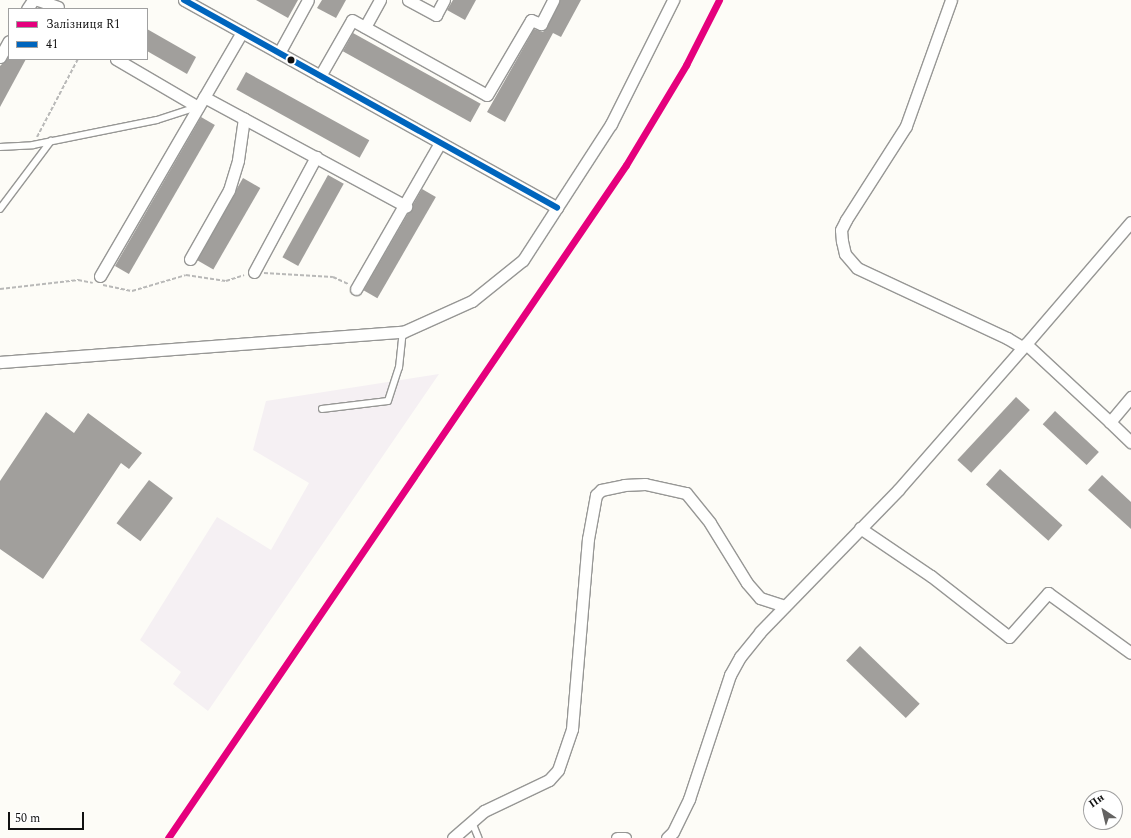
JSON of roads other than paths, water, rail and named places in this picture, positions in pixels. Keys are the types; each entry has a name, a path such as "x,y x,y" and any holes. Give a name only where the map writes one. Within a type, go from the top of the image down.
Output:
{"street":[{"path":"38,0 59,5"},
{"path":"184,0 557,208"},
{"path":"278,53 308,0"},
{"path":"365,27 380,0"},
{"path":"408,0 436,15 444,0"},
{"path":"320,76 352,20 487,95 531,20 541,24 553,0"},
{"path":"0,362 403,332 472,301 523,260 611,124 673,0"},
{"path":"951,0 906,126 841,230 845,254 858,268 1024,346 1131,442"},
{"path":"100,276 242,32"},
{"path":"0,57 8,43"},
{"path":"118,60 198,107"},
{"path":"204,97 406,206"},
{"path":"190,259 229,190 238,160 244,118"},
{"path":"356,289 406,206 440,143"},
{"path":"254,272 316,157"},
{"path":"666,838 673,832 689,800 730,675 740,657 785,606 898,490 1131,222"},
{"path":"1110,422 1131,397"},
{"path":"453,838 484,811 549,780 558,770 572,729 588,539 596,495 601,490 624,485 645,484 686,493 710,523 747,583 760,598 785,606"},
{"path":"860,528 931,576 1009,637 1048,593 1131,653"},
{"path":"617,838 625,838"}],"lane":[{"path":"0,148 33,145 157,120 198,107"},
{"path":"0,210 51,141"},
{"path":"322,409 388,401 399,368 403,332"},
{"path":"472,822 479,838"}],"rail line":[{"name":"R1","path":"168,838 626,165 686,65 719,0"}]}
